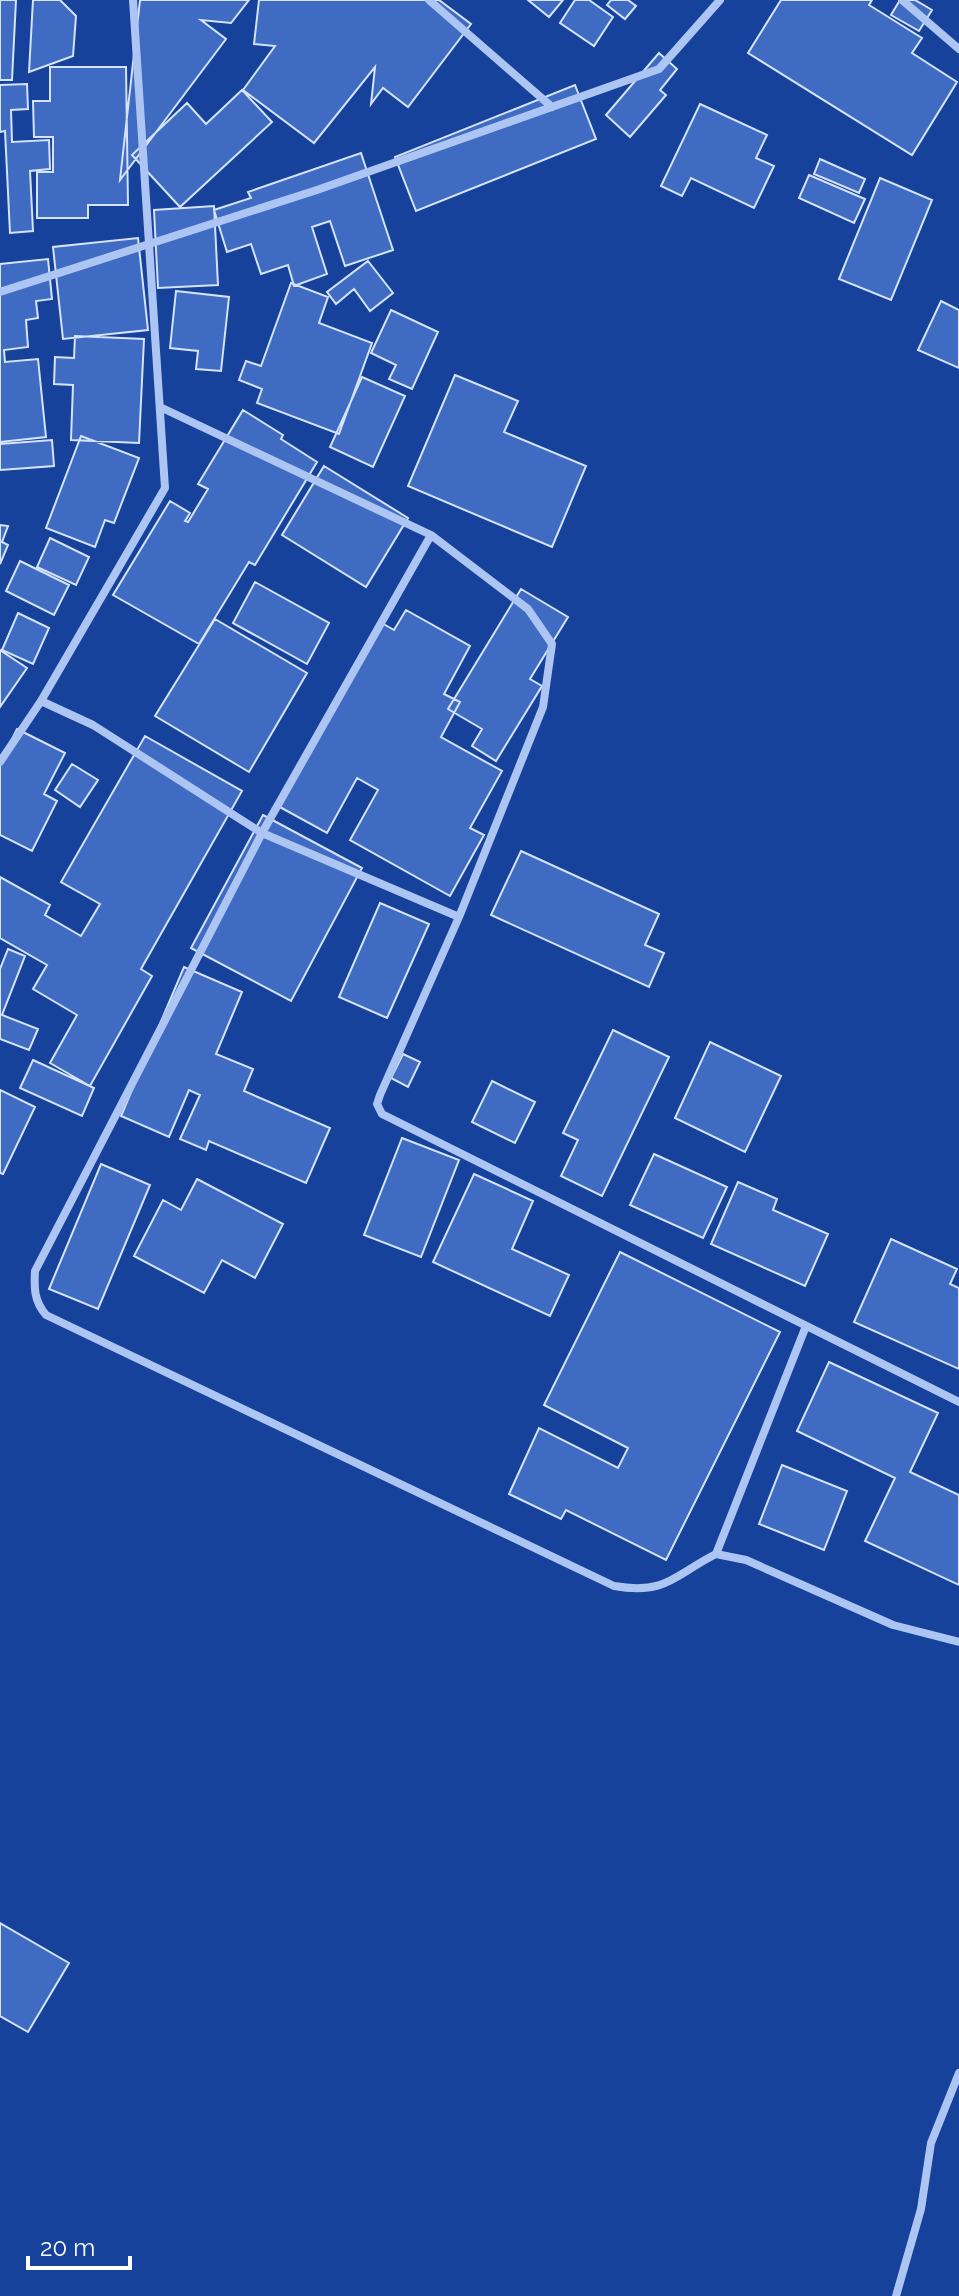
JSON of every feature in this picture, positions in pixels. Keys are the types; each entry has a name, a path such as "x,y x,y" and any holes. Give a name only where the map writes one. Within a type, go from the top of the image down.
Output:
{"street":[{"path":"0,762 41,701 165,488 133,0"},
{"path":"429,0 552,107"},
{"path":"0,292 317,190 659,69 720,0"},
{"path":"902,0 959,49"},
{"path":"160,407 431,535 528,609 552,644 543,707 459,917 380,1095 377,1104 382,1114 959,1402"},
{"path":"431,535 262,833 35,1271 33,1291 38,1306 46,1315 614,1586 639,1590 668,1583 716,1554 806,1326"},
{"path":"41,701 93,725 262,833 459,917"},
{"path":"716,1554 746,1560 893,1625 959,1642"},
{"path":"896,2296 921,2209 931,2143 959,2073"}],"building":[{"path":"0,0 16,0 12,80 0,80"},
{"path":"33,0 60,0 76,16 73,56 29,72"},
{"path":"140,0 249,0 231,23 201,20 226,39 120,180"},
{"path":"259,0 439,0 471,24 408,107 383,88 371,104 375,67 314,143 243,90 275,46 254,44"},
{"path":"528,0 563,0 549,17"},
{"path":"575,0 589,0 613,17 594,46 560,23"},
{"path":"611,0 628,0 636,6 625,19 607,5"},
{"path":"781,0 872,0 869,5 922,38 912,53 957,82 912,155 748,53"},
{"path":"900,0 915,0 932,10 919,31 891,15"},
{"path":"659,53 677,69 660,90 666,95 630,137 606,115"},
{"path":"50,67 126,67 128,205 88,205 88,218 37,218 37,172 53,172 53,137 34,137 33,101 50,101"},
{"path":"27,84 28,109 11,110 12,142 49,140 50,169 30,171 33,231 10,233 5,131 0,132 0,85"},
{"path":"575,85 596,139 416,211 395,157"},
{"path":"242,90 272,122 180,207 132,155 187,103 206,124"},
{"path":"700,104 767,135 756,158 774,166 754,208 691,178 682,196 661,186"},
{"path":"361,153 393,250 345,266 330,221 312,227 327,274 294,286 288,265 261,274 251,244 227,252 214,210 251,198 248,192"},
{"path":"820,159 865,179 859,193 814,174"},
{"path":"809,175 865,199 854,223 799,198"},
{"path":"880,178 932,200 891,300 839,279"},
{"path":"214,206 218,285 158,288 154,210"},
{"path":"138,238 148,330 63,339 53,247"},
{"path":"48,259 52,299 36,301 38,318 26,320 28,347 4,350 5,362 38,359 46,437 0,442 0,264"},
{"path":"368,261 393,293 370,311 354,289 336,304 327,292"},
{"path":"291,283 328,297 319,323 372,343 339,434 257,403 262,389 239,380 246,361 261,366"},
{"path":"176,291 229,297 221,371 196,369 198,351 170,348"},
{"path":"941,301 959,310 959,368 918,350"},
{"path":"391,310 438,332 412,389 389,379 396,365 371,353"},
{"path":"75,336 144,339 139,443 71,440 73,385 54,384 55,357 74,358"},
{"path":"455,375 518,401 504,432 586,466 552,547 408,486"},
{"path":"362,377 405,396 373,467 330,447"},
{"path":"243,410 283,435 281,439 317,462 255,565 249,562 199,644 113,595 170,501 190,513 185,521 188,522 208,489 198,484"},
{"path":"81,436 139,458 114,523 105,520 95,547 46,528"},
{"path":"52,440 54,466 0,470 0,444"},
{"path":"324,466 408,518 366,587 282,535"},
{"path":"0,525 8,526 2,542 8,545 0,564"},
{"path":"50,538 89,557 76,585 37,567"},
{"path":"20,561 69,585 54,615 6,591"},
{"path":"255,582 329,623 307,664 233,623"},
{"path":"521,589 568,617 530,679 542,686 496,761 472,746 482,729 448,709"},
{"path":"406,610 470,646 444,694 460,702 441,737 502,771 470,828 484,835 450,896 350,840 378,790 357,778 327,833 278,806 380,622 394,630"},
{"path":"18,613 49,628 33,664 2,650"},
{"path":"215,619 307,673 249,772 155,716"},
{"path":"0,650 27,668 0,707"},
{"path":"17,729 65,753 44,794 57,801 32,851 0,835 0,763"},
{"path":"145,736 242,791 141,969 152,976 90,1086 50,1063 77,1015 33,989 47,965 0,938 0,877 50,905 45,915 81,936 100,904 61,882"},
{"path":"72,764 98,780 80,807 55,790"},
{"path":"263,815 362,868 291,1001 191,948"},
{"path":"521,851 659,914 645,945 664,953 649,987 491,915"},
{"path":"380,903 429,924 387,1018 339,997"},
{"path":"8,949 25,956 2,1015 38,1029 29,1050 0,1039 0,969"},
{"path":"184,967 242,992 216,1054 253,1069 244,1091 330,1128 306,1183 209,1141 206,1150 180,1139 200,1095 189,1090 169,1137 121,1116"},
{"path":"613,1030 669,1057 602,1196 561,1176 578,1140 563,1133"},
{"path":"710,1042 781,1076 745,1152 675,1118"},
{"path":"403,1054 420,1062 408,1087 391,1078"},
{"path":"33,1060 94,1088 82,1116 20,1088"},
{"path":"492,1081 535,1102 515,1143 472,1122"},
{"path":"0,1090 35,1107 3,1174 0,1173"},
{"path":"402,1138 459,1160 421,1257 364,1235"},
{"path":"654,1154 727,1187 703,1238 630,1205"},
{"path":"101,1164 150,1185 98,1309 49,1289"},
{"path":"474,1174 533,1201 512,1249 569,1275 550,1316 433,1262"},
{"path":"197,1179 283,1224 255,1278 222,1260 204,1293 134,1256 163,1200 181,1210"},
{"path":"738,1182 777,1199 773,1210 828,1234 805,1286 711,1244"},
{"path":"891,1239 957,1269 950,1284 959,1288 959,1369 854,1322"},
{"path":"620,1252 780,1332 666,1560 566,1510 561,1519 509,1494 539,1428 618,1468 628,1448 544,1405"},
{"path":"829,1362 938,1413 910,1472 959,1495 959,1585 865,1541 895,1478 797,1431"},
{"path":"782,1465 847,1491 824,1550 759,1524"},
{"path":"0,1923 69,1963 28,2032 0,2016"}]}
